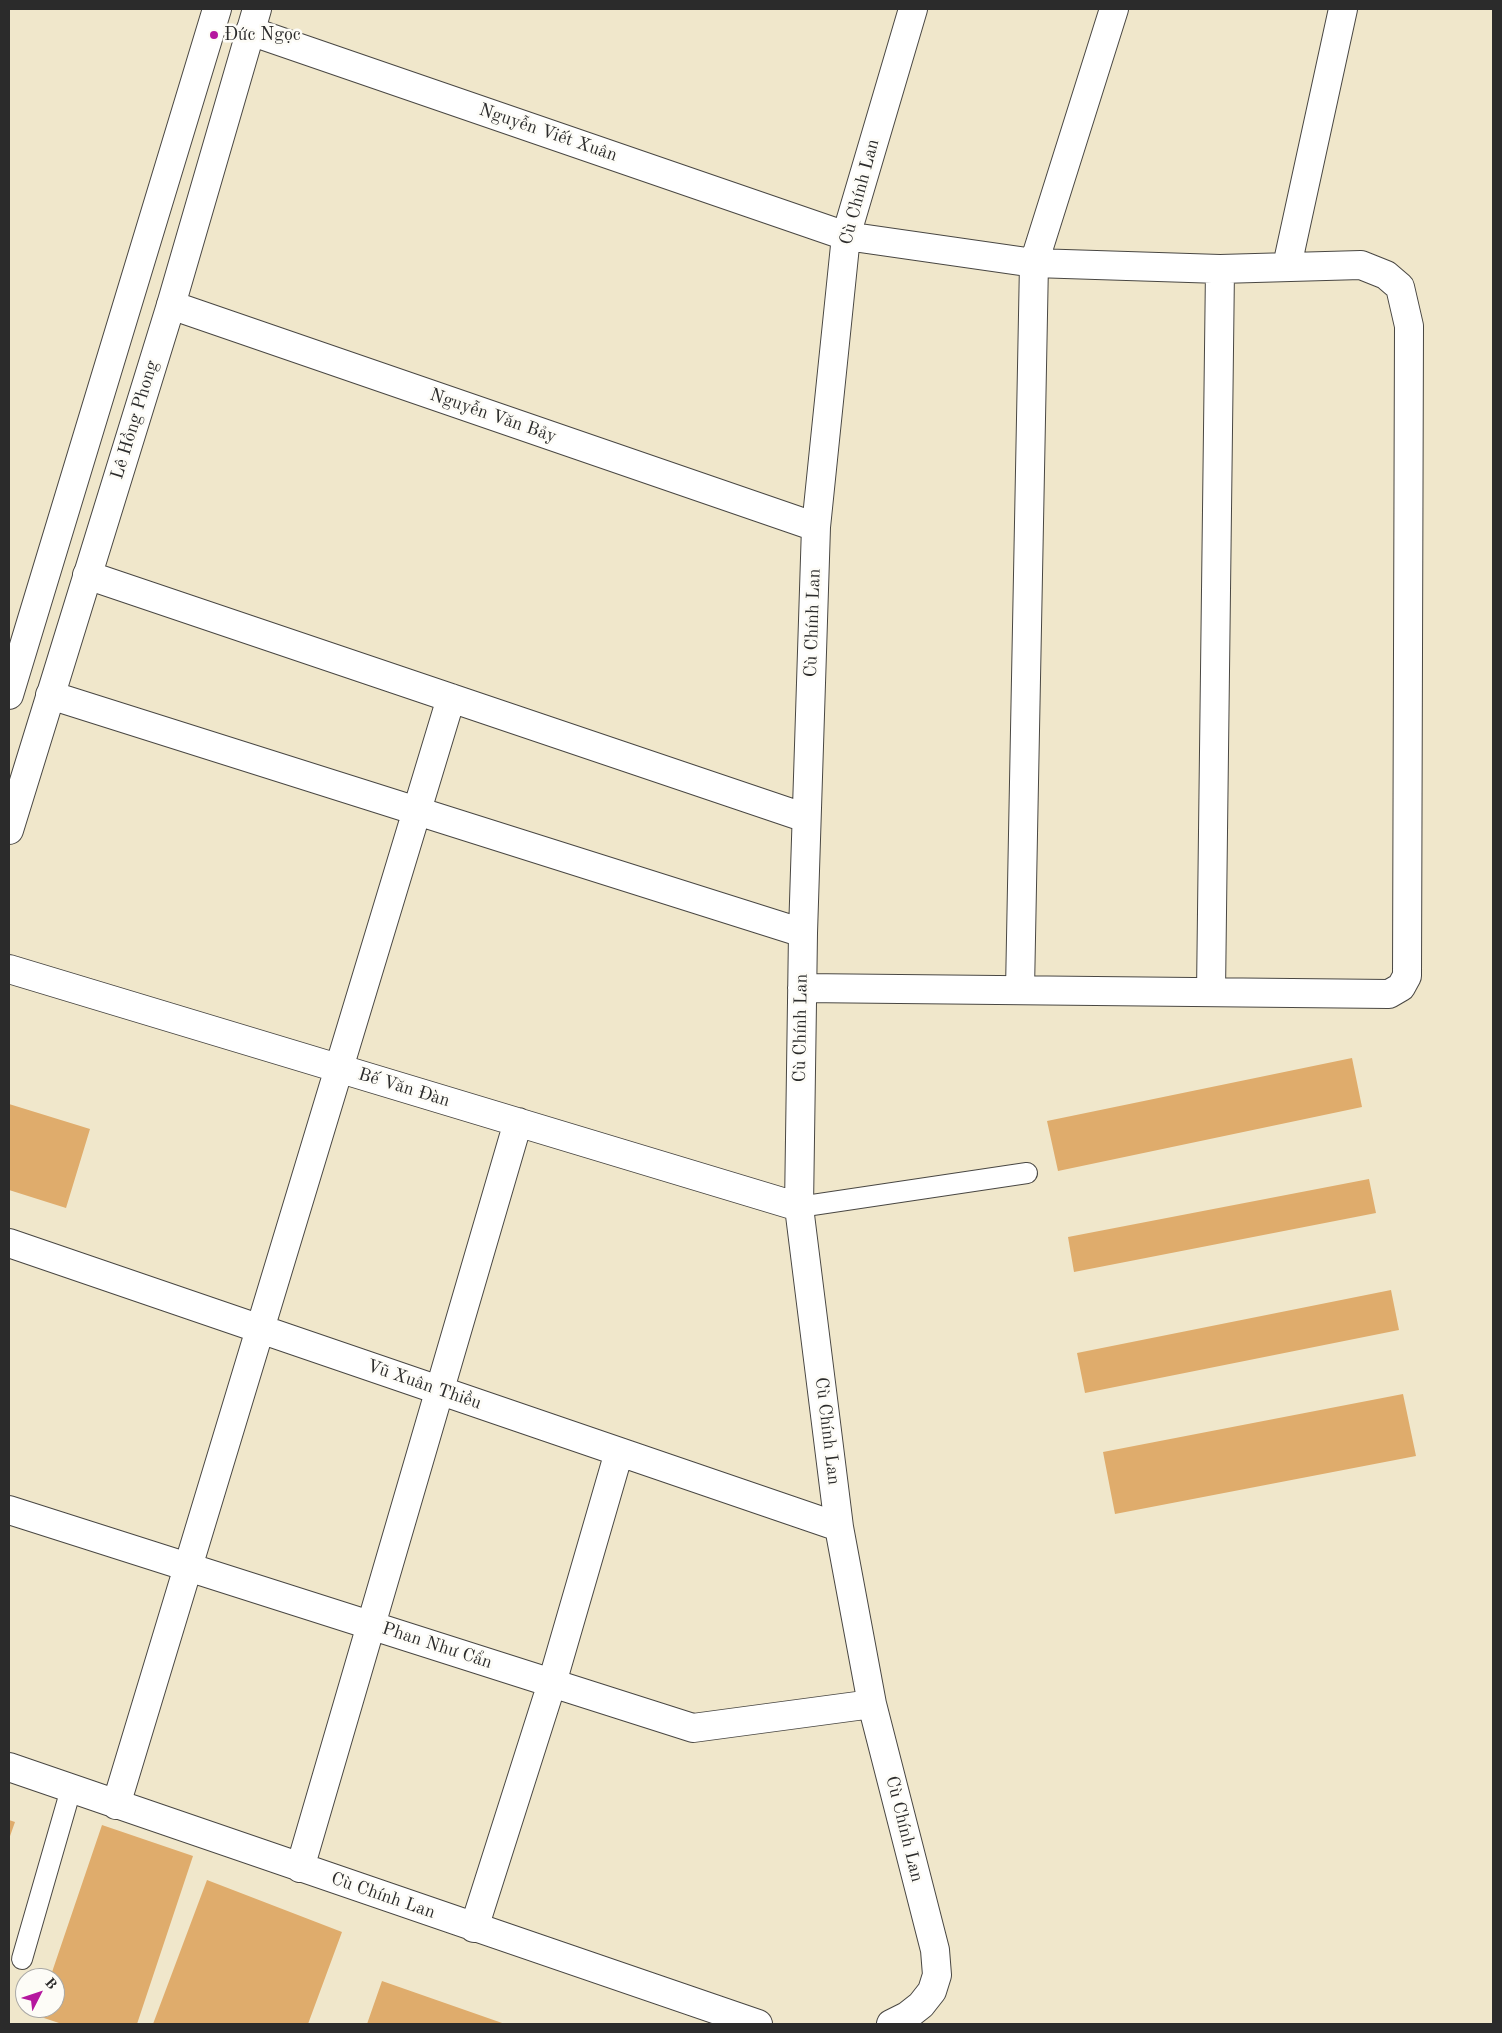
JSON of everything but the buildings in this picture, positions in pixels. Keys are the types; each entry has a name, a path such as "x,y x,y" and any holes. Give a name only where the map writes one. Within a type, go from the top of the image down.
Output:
{"street":[{"path":"9,695 217,9"},
{"name":"Cù Chính Lan","path":"891,2024 907,2016 921,2005 932,1991 937,1975 935,1950 872,1704 839,1527 799,1207 803,933 816,527 846,236 912,9"},
{"path":"1020,990 1034,263 1114,9"},
{"path":"1287,266 1343,9"},
{"name":"Nguyễn Viết Xuân","path":"254,20 846,236 1034,263 1220,268 1361,265 1386,275 1400,287 1409,326 1407,976 1401,987 1389,994 802,988"},
{"name":"Lê Hồng Phong","path":"9,830 86,575 171,305 254,20"},
{"path":"1211,992 1220,268"},
{"name":"Nguyễn Văn Bảy","path":"171,305 816,527"},
{"path":"86,575 806,818"},
{"path":"50,695 803,933"},
{"path":"116,1805 451,698"},
{"name":"Bế Văn Đàn","path":"9,969 799,1207"},
{"path":"300,1868 518,1122"},
{"name":"Vũ Xuân Thiều","path":"9,1243 839,1527"},
{"path":"474,1928 552,1683 619,1452"},
{"name":"Phan Như Cẩn","path":"9,1510 693,1728 872,1704"},
{"name":"Cù Chính Lan","path":"9,1768 758,2024"}],"lane":[{"path":"799,1207 1027,1173"},
{"path":"22,1959 71,1789"}],"place":[{"name":"Đức Ngọc","path":"214,35"}]}
